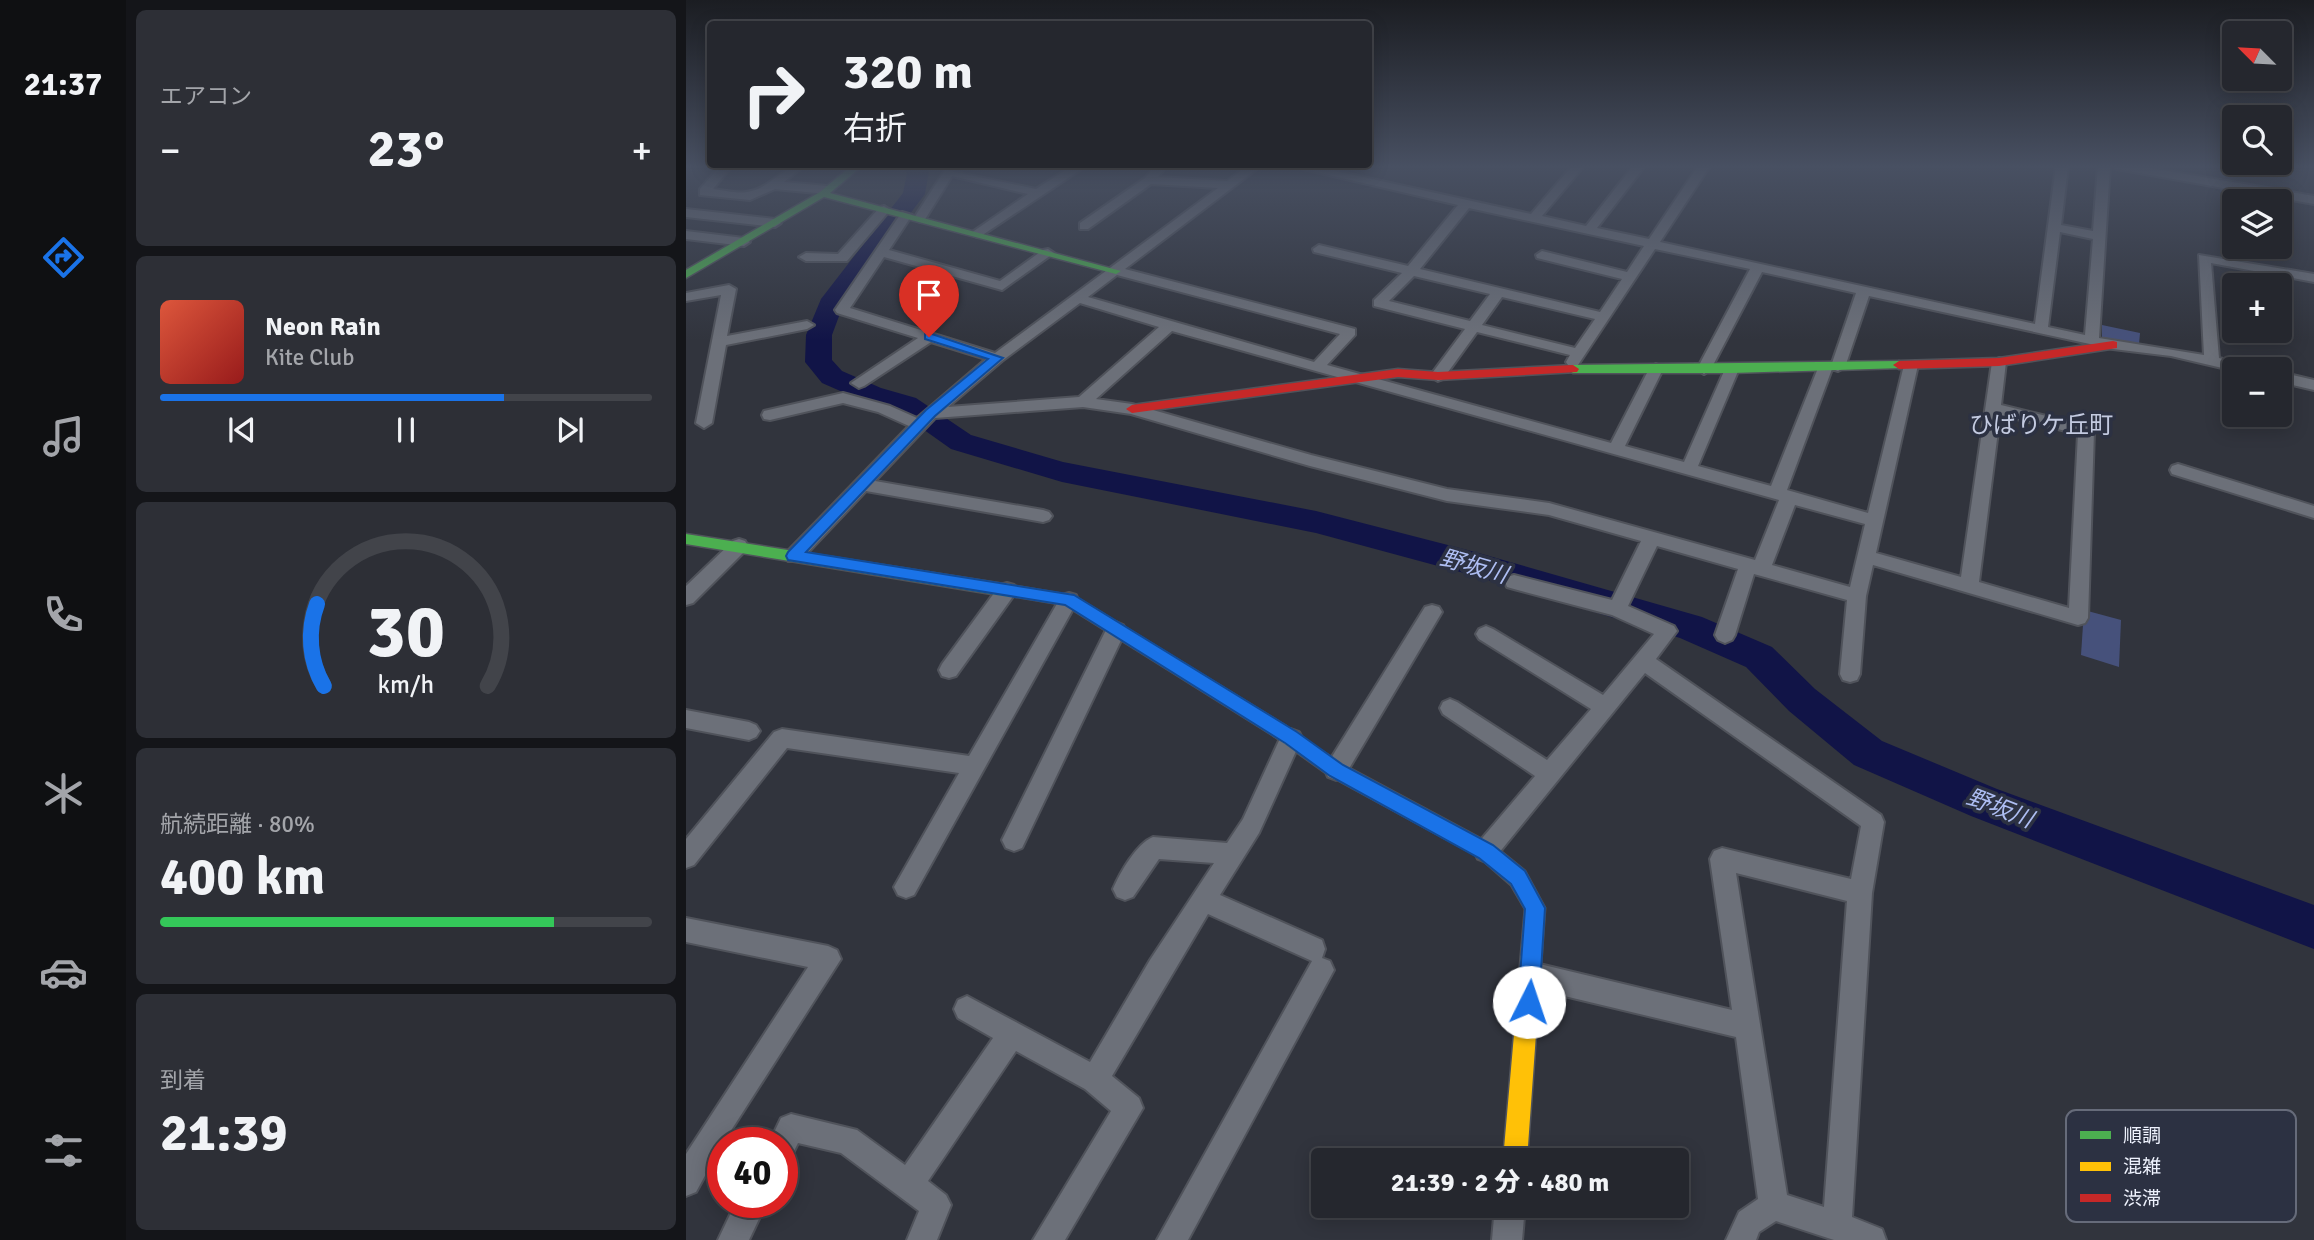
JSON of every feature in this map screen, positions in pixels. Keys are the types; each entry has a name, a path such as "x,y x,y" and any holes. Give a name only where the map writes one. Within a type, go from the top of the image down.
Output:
{"street":[{"path":"686,275 774,224"},
{"path":"806,257 842,258 872,224"},
{"path":"906,224 881,252 842,310 997,358"},
{"path":"943,224 1350,332 1317,367"},
{"path":"977,233 991,224"},
{"path":"794,556 925,419 997,358 1178,224"},
{"path":"1449,224 1412,270 1378,303 1580,353"},
{"path":"1566,224 2113,345 2171,352 2222,363"},
{"path":"1590,229 1594,224"},
{"path":"1569,369 1667,224"},
{"path":"2041,329 2054,224"},
{"path":"2092,340 2100,224"},
{"path":"2054,227 2099,236"},
{"path":"686,235 744,242"},
{"path":"1319,249 1604,317"},
{"path":"881,252 1002,286 1048,253"},
{"path":"1542,255 1632,277"},
{"path":"2212,361 2204,258 2314,278"},
{"path":"1704,369 1758,266"},
{"path":"686,297 729,289 704,423"},
{"path":"1725,635 1755,567 1831,367 1864,290"},
{"path":"1438,376 1499,291"},
{"path":"1078,298 1169,326 1877,521"},
{"path":"719,342 807,325"},
{"path":"1083,402 1169,326"},
{"path":"859,383 929,337"},
{"path":"1132,409 1398,373 1438,376 1569,369 1732,369 1999,362 2113,345"},
{"path":"1969,584 1999,362"},
{"path":"1850,674 1857,596 1877,521 1911,365"},
{"path":"1616,449 1656,369"},
{"path":"1689,469 1732,369"},
{"path":"2292,380 2314,385"},
{"path":"770,415 843,398 925,419 1083,402 1132,409 1310,460 1447,495 1549,509 1857,596"},
{"path":"1868,557 1969,584 2078,618 2086,431 1992,408"},
{"path":"2178,470 2314,512"},
{"path":"863,485 1043,516"},
{"path":"1617,610 1652,537"},
{"path":"686,539 1069,600 1291,738 1336,770 1486,851 1518,877 1535,908 1516,1148"},
{"path":"686,598 739,546"},
{"path":"1486,851 1667,631 1617,610 1514,582"},
{"path":"949,670 1007,590"},
{"path":"906,887 1069,600"},
{"path":"1336,770 1432,612"},
{"path":"1014,840 1116,631"},
{"path":"1486,634 1605,707"},
{"path":"1643,661 1873,822 1860,893 1837,1226"},
{"path":"1450,708 1550,774"},
{"path":"686,719 749,731"},
{"path":"686,857 782,738 975,766"},
{"path":"1096,1079 1159,969 1251,826 1291,738"},
{"path":"1125,889 1153,848 1233,854"},
{"path":"1774,1206 1722,859 1860,893"},
{"path":"1171,1240 1317,959 1204,900"},
{"path":"686,930 828,959 686,1182"},
{"path":"1531,975 1747,1027"},
{"path":"967,1009 1096,1079 1129,1108 1048,1240"},
{"path":"908,1185 1012,1034"},
{"path":"798,1130 847,1140 936,1205 922,1240"},
{"path":"1774,1206 1871,1240"},
{"path":"1741,1240 1749,1222 1774,1206"},
{"path":"733,1240 744,1218"},
{"path":"1507,1240 1509,1218"}],"shaded area":[{"path":"2102,325 2140,333 2139,344 2116,343 2102,338"},
{"path":"2084,610 2121,620 2119,667 2081,655"}],"waterway":[{"name":"野坂川","path":"891,224 833,299 819,335 818,362 832,377 871,394 906,404 961,442 1062,472 1316,522 1475,564 1690,627 1759,657 1802,700 1868,753 1985,803 2314,927"}],"traffic: fast":[{"path":"686,275 772,224"},
{"path":"937,224 1116,271"},
{"path":"1573,369 1899,365"},
{"path":"686,539 1010,591"}],"traffic: slow":[{"path":"1280,731 1336,770 1486,851 1518,878 1535,908 1516,1148"}],"traffic: jam":[{"path":"1899,365 1999,362 2113,345"},
{"path":"1132,409 1398,373 1438,376 1573,369"},
{"path":"1010,591 1069,600 1280,731"}],"district":[{"name":"ひばりケ丘町","path":"2041,425"}],"route":[{"path":"929,337 997,358 931,413 794,556 1069,600 1291,738 1336,770 1486,851 1518,877 1535,908 1529,1002"}]}
